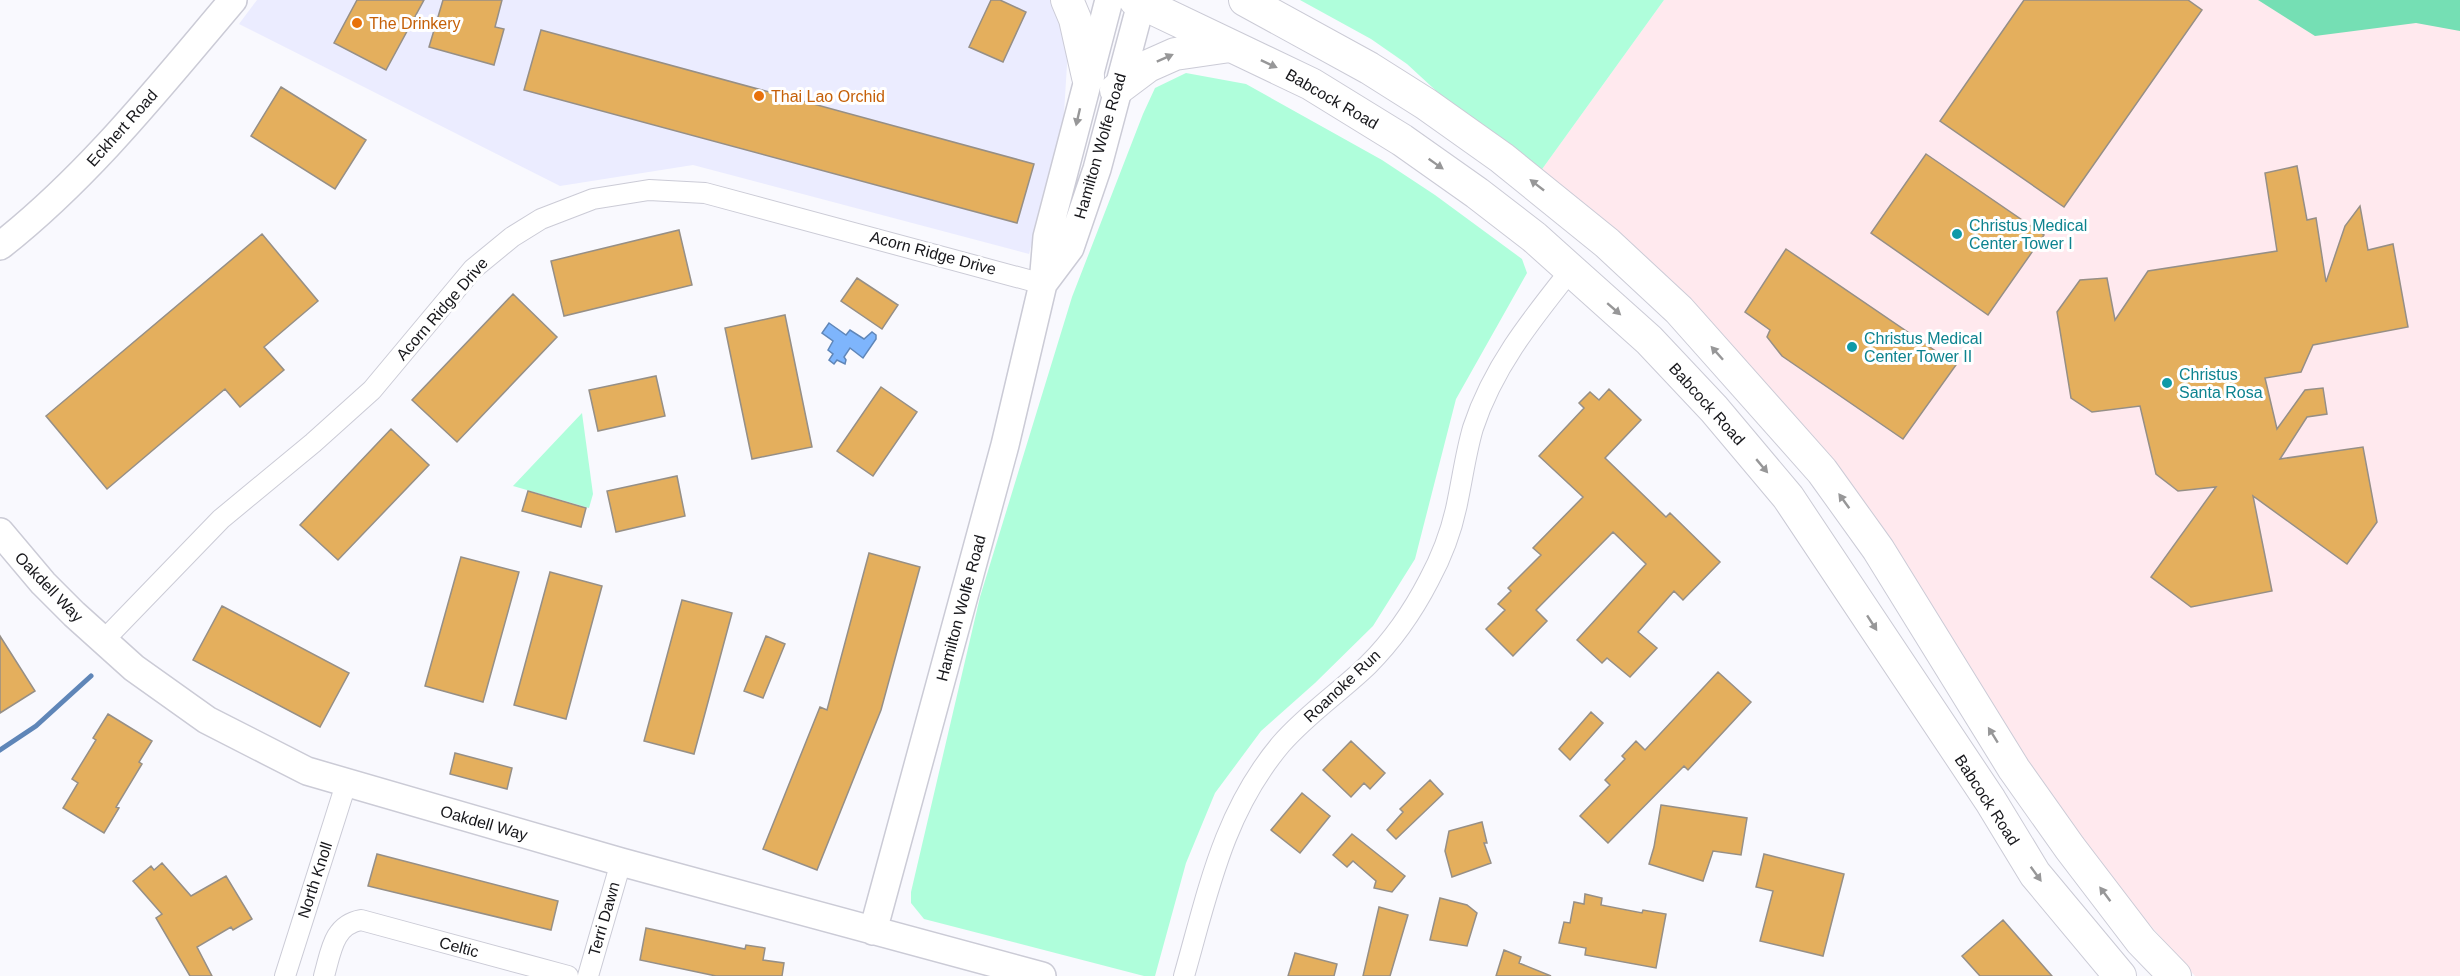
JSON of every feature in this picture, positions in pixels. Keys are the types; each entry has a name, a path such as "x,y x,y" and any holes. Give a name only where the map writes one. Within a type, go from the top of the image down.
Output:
{"main road":[{"path":"1067,0 1076,19 1088,77"},
{"path":"1245,0 1324,42 1426,104 1502,158 1607,243 1679,310 1822,471 1878,549 2020,778 2141,941 2175,976"},
{"name":"Babcock Road","path":"1139,1 1311,84 1402,140 1534,237 1649,340 1714,409 1788,497 1945,737 1990,800 2035,874 2120,976"},
{"path":"1116,90 1148,66 1175,54 1230,46"},
{"path":"1463,183 1481,177 1495,183 1575,248 1599,248 1607,243"},
{"path":"1840,574 1878,549"}],"street":[{"name":"Eckhert Road","path":"0,246 71,183 103,150 136,115 233,0"},
{"name":"Hamilton Wolfe Road","path":"873,931 974,561 1043,284 1047,237 1109,0"},
{"name":"Hamilton Wolfe Road","path":"1043,284 1070,248 1097,169 1139,1"},
{"name":"Acorn Ridge Drive","path":"104,640 221,519 313,443 372,390 473,269 516,233 567,208 621,193 649,190 705,193 1043,284"},
{"name":"Roanoke Run","path":"1184,976 1220,848 1235,813 1281,744 1307,717 1368,665 1392,638 1412,610 1430,579 1444,546 1458,501 1473,429 1486,393 1503,360 1524,329 1570,271"},
{"name":"Oakdell Way","path":"0,532 43,583 161,689 207,720 307,771 621,862 1042,976"},
{"name":"North Knoll","path":"285,976 346,784"},
{"name":"Terri Dawn","path":"588,976 621,862"},
{"name":"Celtic","path":"324,976 333,943 340,931 348,922 361,921 568,976"}],"shaded area":[{"path":"257,0 1050,0 1069,33 1063,129 1029,254 693,165 560,186 239,24"},
{"path":"1664,0 2460,0 2460,976 2195,976 2114,884 1999,720 1899,559 1540,172"}],"green space":[{"path":"1300,0 1664,0 1540,172 1445,99 1407,64 1371,39"},
{"path":"2258,0 2460,0 2460,31 2416,23 2315,36"},
{"path":"1186,73 1246,84 1382,160 1435,195 1522,259 1527,273 1456,399 1415,559 1373,626 1315,683 1261,731 1215,793 1186,863 1155,976 1144,976 924,919 911,903 911,892 980,597 1072,297 1155,88"},
{"path":"582,413 593,494 589,508 513,486"}],"water":[{"path":"829,323 846,335 850,330 864,339 872,332 876,335 876,339 863,358 850,348 844,357 845,364 837,360 834,364 829,360 833,354 828,350 833,341 822,333"}],"building":[{"path":"357,0 424,0 386,70 334,43"},
{"path":"443,0 502,0 495,27 504,29 494,65 429,47"},
{"path":"991,0 1000,0 1026,12 1003,62 969,47"},
{"path":"2024,0 2188,0 2202,10 2064,207 1940,121"},
{"path":"541,30 1034,164 1017,223 524,90"},
{"path":"281,87 366,140 335,189 251,136"},
{"name":"Christus Medical Center Tower I","path":"1926,154 2044,235 1988,315 1871,233"},
{"name":"Christus Santa Rosa","path":"2297,166 2307,220 2316,218 2326,282 2345,226 2360,206 2368,250 2393,244 2408,327 2313,345 2301,372 2265,378 2277,429 2305,390 2323,388 2327,414 2307,417 2280,459 2363,447 2377,522 2347,564 2253,496 2272,591 2191,607 2151,577 2216,487 2178,491 2156,474 2140,406 2092,412 2071,398 2057,312 2080,280 2107,278 2115,320 2148,271 2277,251 2265,173"},
{"path":"679,230 692,285 564,316 551,261"},
{"path":"262,234 318,301 264,347 284,370 240,407 225,389 107,489 46,416"},
{"name":"Christus Medical Center Tower II","path":"1786,249 1956,365 1903,439 1782,356 1767,337 1770,330 1745,312"},
{"path":"857,278 898,305 882,329 841,301"},
{"path":"513,294 557,337 457,442 412,400"},
{"path":"785,315 812,447 752,459 725,328"},
{"path":"656,376 665,416 598,431 589,390"},
{"path":"881,387 917,412 873,476 837,451"},
{"path":"1609,389 1641,420 1605,458 1666,517 1670,513 1720,562 1683,600 1674,591 1638,632 1657,648 1630,677 1607,658 1602,663 1577,640 1646,564 1613,532 1536,610 1547,621 1513,656 1486,629 1505,610 1498,604 1511,591 1508,588 1541,555 1533,548 1583,497 1539,456 1584,408 1579,403 1590,392 1599,400"},
{"path":"391,429 429,465 338,560 300,525"},
{"path":"677,476 685,516 616,532 607,491"},
{"path":"528,491 586,508 581,527 522,511"},
{"path":"869,553 920,567 881,710 817,870 763,849 820,707 827,710"},
{"path":"461,557 519,572 483,702 425,686"},
{"path":"550,572 602,586 566,719 514,705"},
{"path":"682,600 732,613 694,754 644,741"},
{"path":"222,606 349,673 320,727 193,660"},
{"path":"0,636 35,691 0,713"},
{"path":"766,636 785,644 763,698 744,691"},
{"path":"1718,672 1751,702 1688,770 1684,766 1608,843 1580,816 1610,785 1605,780 1625,759 1622,756 1636,741 1645,750"},
{"path":"1591,712 1603,723 1570,760 1559,749"},
{"path":"108,714 152,741 139,762 142,764 116,807 119,808 104,833 63,808 78,783 72,779 96,740 93,738"},
{"path":"1351,741 1385,773 1370,789 1364,783 1351,797 1323,770"},
{"path":"455,753 512,768 507,789 450,774"},
{"path":"1430,780 1443,794 1396,839 1387,830 1403,812 1400,809"},
{"path":"1302,793 1330,816 1300,853 1271,830"},
{"path":"1661,805 1747,818 1741,855 1713,851 1703,881 1649,864"},
{"path":"1482,822 1487,843 1484,843 1491,863 1452,877 1445,851 1449,831"},
{"path":"1352,834 1405,876 1392,892 1374,888 1376,881 1353,861 1347,867 1333,855"},
{"path":"377,854 558,901 551,930 368,886"},
{"path":"1764,854 1844,874 1823,956 1760,941 1773,891 1756,887"},
{"path":"162,863 191,896 226,876 252,919 233,930 231,927 197,947 212,976 190,976 156,918 162,914 133,881 151,866 154,870"},
{"path":"1585,894 1602,898 1601,905 1642,913 1643,910 1666,914 1656,968 1585,955 1586,948 1559,943 1564,922 1570,923 1574,902 1584,904"},
{"path":"1440,898 1467,905 1477,913 1467,946 1430,940"},
{"path":"1379,907 1408,915 1390,976 1363,976"},
{"path":"2003,920 2052,976 1980,976 1962,956"},
{"path":"646,928 745,949 746,945 765,948 763,960 784,963 782,976 716,976 640,960"},
{"path":"1504,950 1521,957 1519,963 1551,976 1496,976"},
{"path":"1295,953 1337,964 1334,976 1288,976"}],"waterway":[{"path":"0,750 36,726 91,676"}],"place":[{"name":"The Drinkery","path":"357,23"},
{"name":"Thai Lao Orchid","path":"759,96"},
{"name":"Christus Medical Center Tower I","path":"1957,234"},
{"name":"Christus Medical Center Tower II","path":"1852,347"},
{"name":"Christus Santa Rosa","path":"2167,383"}]}
